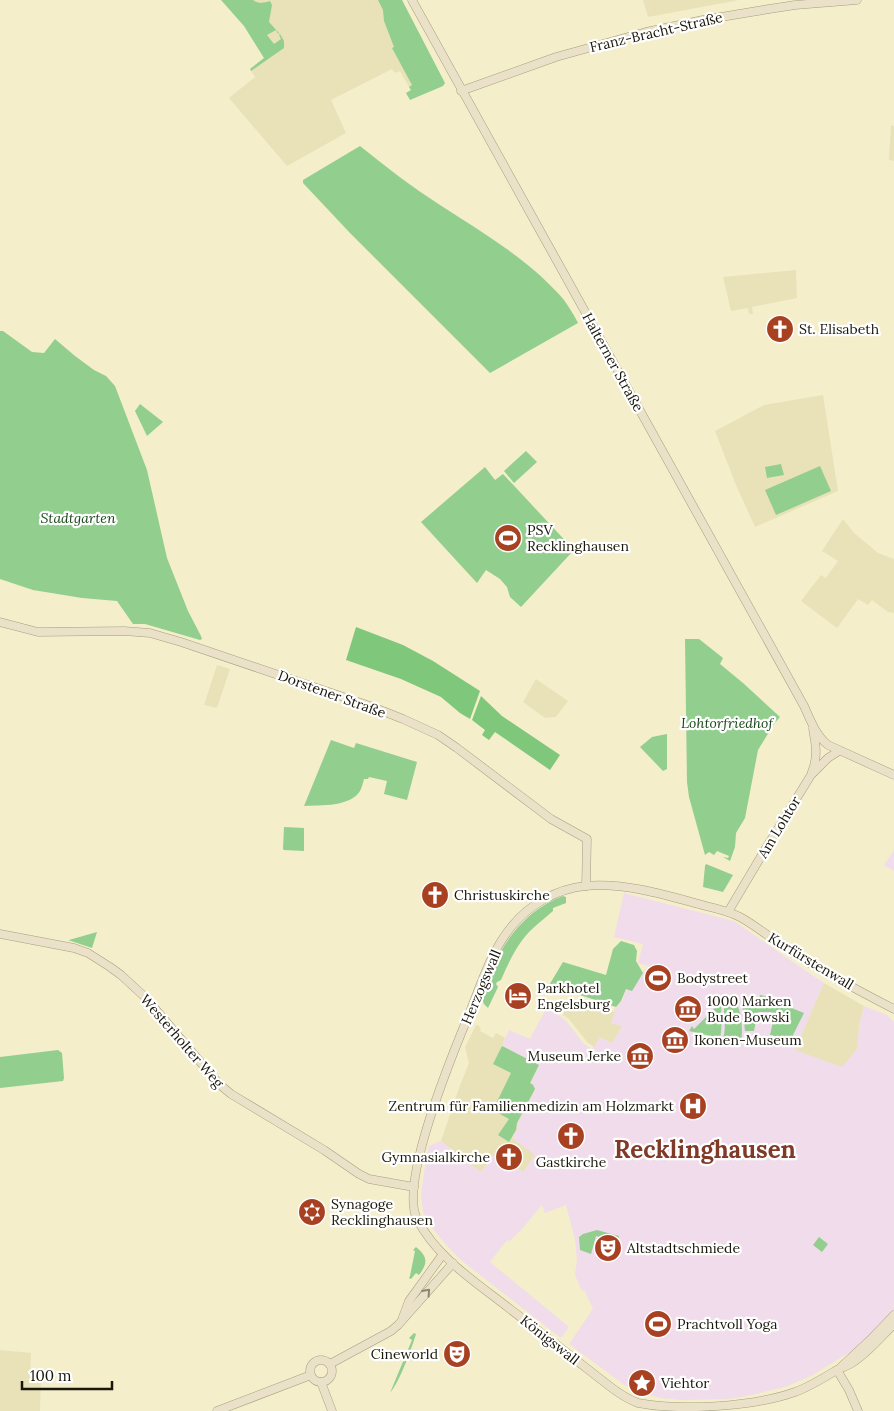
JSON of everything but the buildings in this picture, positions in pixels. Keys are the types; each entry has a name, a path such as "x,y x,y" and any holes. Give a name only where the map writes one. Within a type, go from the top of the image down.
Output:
{"main road":[{"name":"Halterner Straße","path":"412,0 813,725 824,742 839,751 894,775"},
{"name":"Franz-Bracht-Straße","path":"462,91 556,57 651,31 703,20 778,8 857,0"},
{"name":"Dorstener Straße","path":"0,622 38,632 134,631 157,635 370,706 425,729 457,748 551,819 588,838 586,886"},
{"name":"Halterner Straße","path":"811,775 816,762 813,725"},
{"name":"Am Lohtor","path":"728,912 811,775 828,758 839,751"},
{"name":"Herzogswall","path":"453,1263 428,1235 416,1217 413,1202 414,1187 425,1134 441,1084 476,994 501,942 512,926 536,904 563,891 586,886 647,891 728,912"},
{"name":"Kurfürstenwall","path":"728,912 740,917 824,972 894,1009"},
{"name":"Westerholter Weg","path":"0,934 74,948 95,957 121,975 146,998 219,1084 231,1094 324,1150 359,1174 369,1179 414,1187"},
{"path":"401,1321 409,1301 444,1254"},
{"path":"330,1364 391,1331 453,1263"},
{"name":"Königswall","path":"453,1263 608,1385 642,1408 679,1410 748,1404 793,1393 837,1370"},
{"path":"837,1370 894,1315"},
{"path":"837,1370 860,1357 894,1324"},
{"path":"322,1360 330,1364 332,1370 330,1377 325,1381 316,1381 311,1375 310,1367 315,1361 322,1360"},
{"path":"837,1370 850,1390 858,1411"},
{"path":"217,1411 311,1375"},
{"path":"321,1382 332,1411"}],"shaded area":[{"path":"240,0 397,0 414,96 400,71 395,73 392,69 331,100 346,133 287,166 229,98 255,77 251,71 277,53"},
{"path":"643,0 739,0 648,17"},
{"path":"891,125 894,126 894,161 889,160"},
{"path":"796,270 797,298 752,307 753,314 749,314 748,308 731,311 723,277"},
{"path":"823,395 838,491 755,527 715,431 764,405"},
{"path":"843,519 854,533 878,553 894,559 894,613 888,612 872,600 868,605 858,599 837,628 801,601 821,575 826,578 838,561 822,551"},
{"path":"217,665 230,669 217,708 204,705"},
{"path":"536,679 568,701 556,717 545,718 523,702"},
{"path":"894,850 894,871 884,865"},
{"path":"624,893 734,921 824,983 795,1050 858,1037 864,1006 887,1015 894,1022 894,1311 858,1347 811,1376 785,1387 728,1399 682,1400 661,1398 636,1391 623,1384 569,1344 593,1309 575,1275 577,1260 575,1239 566,1205 545,1213 542,1205 510,1241 507,1240 490,1262 569,1327 561,1338 462,1261 426,1220 423,1212 421,1195 429,1146 441,1141 481,1172 495,1153 523,1172 535,1155 511,1139 517,1130 518,1123 535,1089 502,1046 509,1030 530,1039 547,1007 566,1021 584,1044 592,1049 600,1037 612,1043 622,1026 611,1023 615,1008 622,1001 626,989 649,966 638,963 643,944 614,937"},
{"path":"824,983 864,1006 859,1025 857,1049 842,1067 795,1050"},
{"path":"568,999 615,1012 611,1023 622,1026 612,1043 600,1037 594,1047 587,1042 569,1019 563,1015"},
{"path":"476,1025 481,1029 480,1031 493,1038 496,1033 505,1038 502,1046 539,1065 531,1082 535,1089 512,1138 535,1155 523,1172 495,1153 481,1172 441,1141 469,1063 465,1047"},
{"path":"0,1350 31,1353 30,1378 41,1378 40,1411 0,1411"}],"green space":[{"path":"221,0 253,0 261,3 270,1 272,5 269,22 279,33 276,30 267,35 274,44 281,39 280,34 284,41 284,48 251,71 250,69 264,58 244,26"},
{"path":"378,0 402,0 445,83 443,86 410,100 406,93 411,90 409,87 412,85 392,48 394,47 384,21 383,10"},
{"path":"360,146 419,191 489,237 536,272 564,300 578,323 490,373 350,233 303,183 303,180"},
{"name":"Stadtgarten","path":"0,331 3,331 32,352 44,353 55,339 94,370 106,376 115,386 147,470 167,558 188,611 202,639 145,624 133,624 117,601 82,598 33,590 0,579"},
{"path":"140,404 163,422 147,436 135,411"},
{"path":"526,451 537,462 514,483 504,471"},
{"path":"781,464 784,475 767,478 765,467"},
{"path":"820,466 831,491 776,515 765,490"},
{"path":"485,467 495,480 503,474 574,550 521,607 510,597 507,587 500,579 486,570 477,583 421,522"},
{"path":"356,627 403,645 433,661 480,691 470,719 441,697 401,679 346,660"},
{"name":"Lohtorfriedhof","path":"685,639 699,639 723,658 720,664 780,717 758,750 745,818 736,833 735,847 730,861 723,857 728,858 729,856 717,851 714,855 709,852 705,855 689,797 687,782"},
{"path":"481,696 502,716 560,755 550,770 495,732 489,740 482,735 485,730 472,720"},
{"path":"667,734 667,769 663,771 640,747 652,737"},
{"path":"331,740 354,748 356,743 417,762 407,800 384,794 387,781 369,777 364,779 360,791 349,800 335,804 304,806"},
{"path":"284,827 304,828 304,851 283,849"},
{"path":"706,864 733,875 723,892 703,887"},
{"path":"563,896 566,897 566,903 553,908 553,911 529,932 520,943 501,980 496,984 498,987 488,1008 482,999 493,967 510,937 533,913 547,903"},
{"path":"97,932 92,948 68,940 69,940"},
{"path":"621,941 634,945 637,951 636,961 643,973 632,991 626,989 616,1007 574,993 550,991 548,987 563,962 606,975 613,949"},
{"path":"760,995 779,999 779,1003 804,1013 791,1039 770,1035 775,1013 770,1012 758,1012 754,1031 745,1031 742,1002 758,1004"},
{"path":"718,1000 722,1000 720,1038 689,1031 692,1026 694,1029 715,1008"},
{"path":"724,1001 735,1002 739,1010 742,1033 741,1043 723,1039 725,1029"},
{"path":"502,1046 539,1065 530,1083 535,1089 509,1142 498,1135 509,1119 493,1110 511,1073 493,1064"},
{"path":"58,1050 62,1053 63,1081 0,1088 0,1057"},
{"path":"597,1230 619,1236 617,1241 596,1236 591,1254 580,1250 579,1237"},
{"path":"819,1237 828,1244 822,1252 813,1245"},
{"path":"416,1247 425,1257 425,1264 419,1275 416,1273 411,1279 409,1278 415,1251 413,1250"},
{"path":"414,1333 416,1334 405,1365 390,1393 412,1340 409,1338"}],"place":[{"name":"St. Elisabeth","path":"780,329"},
{"name":"PSV Recklinghausen","path":"508,538"},
{"name":"Christuskirche","path":"435,895"},
{"name":"Bodystreet","path":"658,978"},
{"name":"Parkhotel Engelsburg","path":"518,996"},
{"name":"1000 Marken Bude Bowski","path":"688,1009"},
{"name":"Ikonen-Museum","path":"675,1040"},
{"name":"Museum Jerke","path":"640,1056"},
{"name":"Zentrum für Familienmedizin am Holzmarkt","path":"693,1106"},
{"name":"Gastkirche","path":"571,1136"},
{"name":"Gymnasialkirche","path":"509,1157"},
{"name":"Synagoge Recklinghausen","path":"312,1212"},
{"name":"Altstadtschmiede","path":"608,1248"},
{"name":"Prachtvoll Yoga","path":"658,1324"},
{"name":"Cineworld","path":"457,1354"},
{"name":"Viehtor","path":"642,1383"}],"district":[{"name":"Recklinghausen","path":"705,1149"}]}
